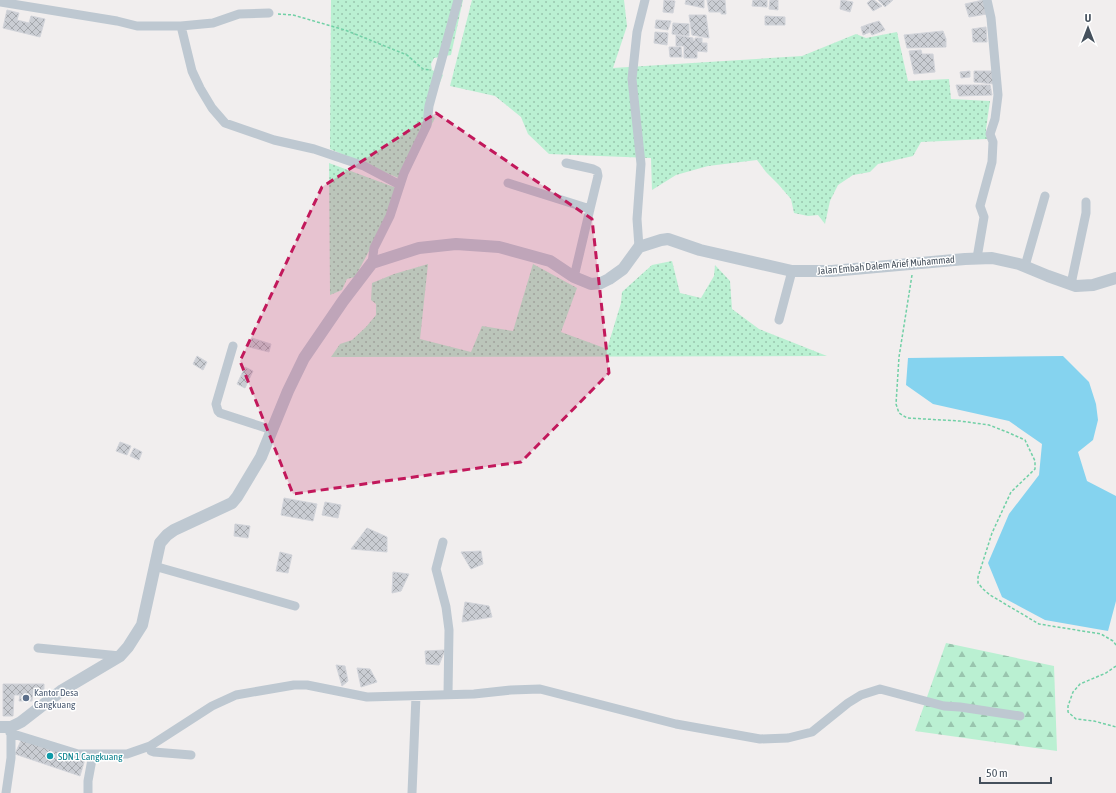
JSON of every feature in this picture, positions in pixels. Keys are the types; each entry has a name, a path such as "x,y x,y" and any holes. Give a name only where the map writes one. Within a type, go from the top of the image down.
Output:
{"street":[{"path":"7,729 21,722 61,691 120,656 128,647 142,625 160,543 166,535 174,530 234,501 261,457 304,358 343,301 372,263 374,248 390,216 404,173 427,125 429,106 458,0"},
{"path":"372,263 419,248 456,244 499,247 550,261 574,277 591,284 601,283 610,279 623,269 639,247 637,219 641,164 632,79 637,32 645,0"},
{"path":"977,258 984,217 980,206 992,162 993,142 990,134 998,94 991,18 987,0"},
{"path":"0,2 117,21 138,26 181,26 212,23 239,14 269,13"},
{"path":"181,26 192,71 212,108 225,123 274,140 314,150 364,166 400,185"},
{"path":"566,163 593,169 597,171 598,176 574,277"},
{"path":"508,183 590,208"},
{"path":"1025,266 1045,196"},
{"path":"1071,284 1086,213 1086,202"},
{"name":"Jalan Embah Dalem Arief Muhammad","path":"639,247 668,239 700,250 792,271 832,271 915,263 992,258 1019,264 1076,286 1093,285 1116,278"},
{"path":"779,320 792,271"},
{"path":"232,346 216,404 218,411 220,413 272,430"},
{"path":"442,542 436,569 446,607 449,630 448,694"},
{"path":"154,566 295,606"},
{"path":"38,648 120,656"},
{"path":"7,729 77,753 127,754 150,746 212,706 236,695 294,685 307,685 367,697 474,694 540,689 676,724 760,739 788,738 812,732 848,703 861,695 880,689 944,706 1020,716"},
{"path":"412,793 416,696"},
{"path":"6,793 11,758 7,729"},
{"path":"150,746 151,751 154,752 191,755"},
{"path":"88,793 88,781 94,754"}],"path":[{"path":"269,13 293,16 345,30 407,55 423,69 438,72"},
{"path":"915,263 899,357 896,404 899,413 907,418 989,425 1025,440 1035,461 1035,469 1011,492 992,533 978,577 978,583 990,595 1039,624 1101,634 1113,641 1116,645"},
{"path":"1116,666 1106,673 1080,684 1074,692 1068,706 1068,712 1076,719 1094,721 1116,727"}],"highlighted area":[{"path":"436,113 592,219 609,373 521,462 293,494 240,361 322,187"}],"green space":[{"path":"331,0 463,0 451,55 434,58 431,64 432,70 443,75 428,112 435,118 403,180 330,149"},
{"path":"472,0 624,0 627,26 613,68 802,56 856,34 866,38 897,32 908,81 949,79 951,99 990,101 986,129 987,139 921,142 913,156 878,164 870,172 853,175 838,185 830,201 825,224 818,215 808,216 794,213 791,199 757,160 708,166 676,175 652,190 651,158 549,154 528,134 521,117 495,96 450,86"},
{"path":"329,163 402,190 355,277 347,279 342,290 330,295"},
{"path":"672,261 680,293 701,298 714,276 715,265 730,281 732,309 759,329 827,356 331,357 340,344 352,340 376,315 376,304 371,300 372,283 394,274 428,264 420,339 471,352 482,326 513,331 533,264 577,288 561,332 607,349 621,303 622,292 652,265"},
{"path":"946,643 1054,666 1057,751 915,731"}],"water":[{"path":"1063,356 1089,382 1096,404 1098,420 1093,440 1078,452 1087,481 1116,496 1116,601 1108,631 1045,620 1002,597 988,563 1009,514 1039,475 1042,444 1009,421 933,404 906,385 908,358"}],"building":[{"path":"664,0 675,1 673,13 663,12"},
{"path":"686,0 704,0 704,8 685,4"},
{"path":"707,0 725,0 726,14 721,14 721,12 709,12"},
{"path":"753,0 767,0 767,7 752,6"},
{"path":"770,0 778,0 778,10 769,9"},
{"path":"841,0 853,2 850,12 840,9"},
{"path":"874,0 882,6 873,11 867,3"},
{"path":"878,0 893,0 885,7"},
{"path":"983,0 987,14 969,17 965,4"},
{"path":"7,10 19,13 17,20 29,23 31,16 45,19 40,37 3,28"},
{"path":"689,15 706,15 709,38 692,35"},
{"path":"765,16 785,17 785,25 765,25"},
{"path":"656,20 671,21 668,30 655,28"},
{"path":"879,21 885,30 872,35 869,24"},
{"path":"673,23 689,24 689,36 672,34"},
{"path":"869,24 870,32 863,35 861,27"},
{"path":"986,27 987,42 973,42 972,29"},
{"path":"943,31 946,39 946,47 907,48 904,35"},
{"path":"655,32 668,33 667,45 654,43"},
{"path":"676,35 693,38 695,41 695,38 702,38 702,43 707,43 707,52 697,51 697,58 684,58 684,46 676,46"},
{"path":"669,47 681,47 682,57 670,57"},
{"path":"921,50 922,54 933,54 935,72 914,74 909,51"},
{"path":"970,71 970,77 961,78 960,72"},
{"path":"974,71 992,71 994,84 974,82"},
{"path":"956,85 990,85 992,95 959,96"},
{"path":"252,338 271,344 269,352 249,347"},
{"path":"197,356 207,362 203,370 193,364"},
{"path":"245,367 253,371 245,388 237,384"},
{"path":"120,442 131,446 127,455 116,451"},
{"path":"134,448 142,452 139,460 130,456"},
{"path":"284,498 317,504 313,521 281,515"},
{"path":"325,502 341,505 338,518 322,515"},
{"path":"235,524 250,526 248,538 234,536"},
{"path":"367,528 387,537 387,552 351,549"},
{"path":"481,551 483,564 471,569 461,552"},
{"path":"280,552 292,555 288,573 276,571"},
{"path":"393,572 409,574 401,591 392,593"},
{"path":"465,602 489,606 492,617 462,622"},
{"path":"445,650 439,665 426,664 425,651"},
{"path":"336,665 345,666 348,681 342,686"},
{"path":"357,668 370,669 377,682 361,687"},
{"name":"Kantor Desa Cangkuang","path":"3,684 44,684 44,694 33,693 32,701 19,701 20,695 14,695 13,716 3,716"},
{"name":"SDN 1 Cangkuang","path":"22,738 85,759 80,776 15,754"}],"place":[{"name":"Kantor Desa Cangkuang","path":"26,698"},
{"name":"SDN 1 Cangkuang","path":"50,756"}]}
